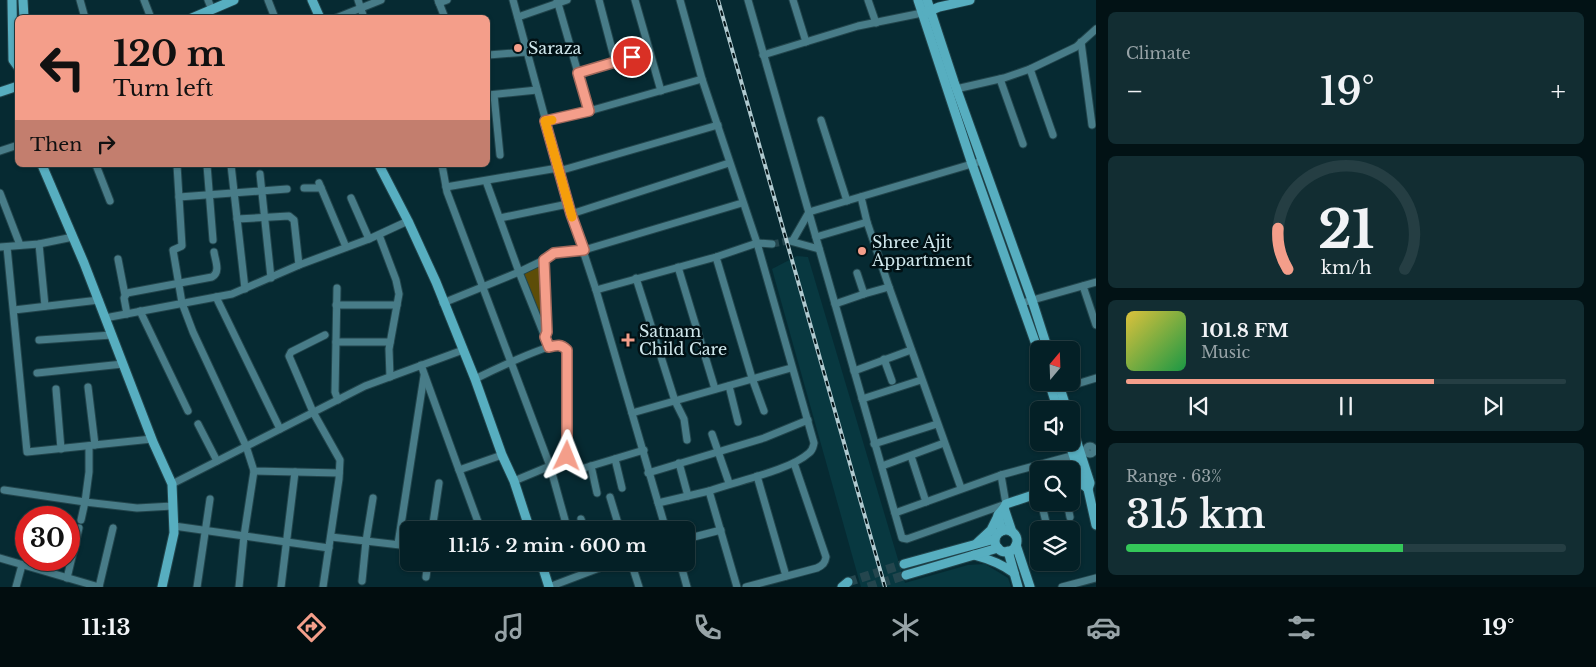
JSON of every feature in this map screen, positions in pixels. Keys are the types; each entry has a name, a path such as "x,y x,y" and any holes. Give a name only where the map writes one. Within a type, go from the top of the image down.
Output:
{"main road":[{"path":"12,0 13,60 15,63"},
{"path":"23,0 24,15"},
{"path":"200,15 234,0"},
{"path":"312,0 319,15"},
{"path":"918,0 933,8 970,0"},
{"path":"927,0 933,8 977,162 1032,300 1045,341"},
{"path":"933,8 977,162 1035,341"},
{"path":"0,92 15,87"},
{"path":"43,167 99,300 152,439 172,484 174,533 162,587"},
{"path":"380,167 408,221 436,282 475,379 502,455 514,481 527,521"},
{"path":"1080,438 1088,450 1089,485 1095,520"},
{"path":"975,544 991,530 1003,509 1030,497"},
{"path":"1002,531 1003,509"},
{"path":"1003,509 1016,538 1016,545 1030,587"},
{"path":"904,564 995,539 1002,531 1009,530 1012,532"},
{"path":"995,539 998,548"},
{"path":"906,575 998,548 1008,551 1016,545"},
{"path":"1008,551 1018,587"},
{"path":"974,555 992,560 1014,573"},
{"path":"544,571 549,587"}],"street":[{"path":"80,0 84,15"},
{"path":"144,0 150,15"},
{"path":"208,0 212,10"},
{"path":"268,0 274,15"},
{"path":"358,0 363,15"},
{"path":"344,15 381,0"},
{"path":"443,15 438,2 447,0"},
{"path":"513,0 568,204 584,250 663,521"},
{"path":"518,18 558,1 567,0"},
{"path":"598,0 614,61"},
{"path":"635,0 661,91"},
{"path":"658,503 709,491 794,463 810,453 814,443 757,243 702,79 680,0"},
{"path":"748,0 902,538 907,539 1003,509 1001,475"},
{"path":"793,0 806,42"},
{"path":"868,0 876,23"},
{"path":"558,1 589,111"},
{"path":"763,55 858,26 933,8"},
{"path":"956,89 1000,79 1030,68 1076,47 1096,28"},
{"path":"1081,42 1092,125"},
{"path":"490,55 527,52"},
{"path":"578,73 614,61 649,53"},
{"path":"1030,68 1053,134"},
{"path":"545,121 589,111 702,79"},
{"path":"1000,79 1023,144"},
{"path":"500,155 491,95 537,90"},
{"path":"821,120 847,201"},
{"path":"446,187 559,169 718,125"},
{"path":"0,151 15,146"},
{"path":"819,249 791,241 809,212 977,162"},
{"path":"571,214 729,163"},
{"path":"97,167 110,201"},
{"path":"177,167 182,246 174,250 182,304 246,446 254,470 244,536 239,587"},
{"path":"207,167 213,240"},
{"path":"231,167 245,289"},
{"path":"442,167 446,187 510,363 550,466 565,520"},
{"path":"260,174 270,278"},
{"path":"486,181 549,347"},
{"path":"304,188 320,186 346,247"},
{"path":"179,197 287,189"},
{"path":"0,193 20,245"},
{"path":"861,197 867,222 889,287 961,488"},
{"path":"351,198 369,239"},
{"path":"443,302 519,272 554,253 584,250 742,202"},
{"path":"500,218 568,204"},
{"path":"237,219 289,216 294,220 299,265"},
{"path":"106,318 232,294 299,265 379,235 408,221"},
{"path":"816,237 867,222"},
{"path":"379,235 399,294 389,349 390,377"},
{"path":"73,237 39,244 4,247 14,310 27,452 152,439"},
{"path":"596,290 716,257 757,243 772,244"},
{"path":"39,244 45,306"},
{"path":"125,295 128,292 212,277 218,271 214,252"},
{"path":"716,257 752,378 764,411"},
{"path":"118,260 127,314"},
{"path":"544,260 547,332 545,337"},
{"path":"678,267 715,389"},
{"path":"857,273 864,294"},
{"path":"636,278 675,401 684,419 687,440"},
{"path":"1022,303 1096,282"},
{"path":"1083,286 1096,325"},
{"path":"835,304 889,287"},
{"path":"337,288 336,392 338,400"},
{"path":"216,297 280,429"},
{"path":"14,310 99,300"},
{"path":"336,305 397,305"},
{"path":"140,311 188,412"},
{"path":"38,340 112,335"},
{"path":"323,587 340,460 313,412 289,356 291,352 325,336"},
{"path":"336,342 390,342"},
{"path":"475,379 549,347 560,345 564,346 567,350 567,456 563,460 514,481"},
{"path":"172,484 365,386 463,350"},
{"path":"854,371 911,350"},
{"path":"884,360 892,381"},
{"path":"37,373 123,364"},
{"path":"421,365 477,521"},
{"path":"632,413 792,368"},
{"path":"330,537 398,544 424,376"},
{"path":"1080,381 1096,378"},
{"path":"862,399 922,380"},
{"path":"728,386 738,422"},
{"path":"81,520 92,445 88,387"},
{"path":"56,389 61,449"},
{"path":"648,473 764,438 808,420"},
{"path":"198,424 217,461"},
{"path":"874,444 937,424"},
{"path":"712,434 730,483"},
{"path":"882,466 944,443"},
{"path":"581,469 644,450"},
{"path":"895,513 961,488 1088,450"},
{"path":"459,470 502,455"},
{"path":"911,456 926,502"},
{"path":"615,459 622,488"},
{"path":"679,463 688,496"},
{"path":"746,587 817,568 826,562 826,557 794,463"},
{"path":"591,466 597,493"},
{"path":"254,470 339,473"},
{"path":"281,587 295,472"},
{"path":"757,476 786,576"},
{"path":"433,521 439,483"},
{"path":"4,490 136,508 173,506"},
{"path":"709,491 737,587"},
{"path":"610,497 617,521"},
{"path":"362,580 373,498"},
{"path":"197,587 210,499"},
{"path":"1069,511 1070,517"},
{"path":"174,526 329,548"},
{"path":"47,571 99,587 113,528"},
{"path":"695,537 721,530"},
{"path":"0,558 15,561"},
{"path":"16,587 24,571"},
{"path":"66,578 68,571"},
{"path":"426,577 427,571"},
{"path":"549,587 584,571"},
{"path":"634,571 639,587"},
{"path":"683,571 687,587"},
{"path":"1062,587 1096,578"}],"shaded area":[{"path":"797,256 808,257 905,583 968,565 985,564 1008,578 1011,587 861,587 772,269"},
{"path":"544,260 547,332 519,272"}],"tunnel":[{"path":"772,244 788,241"},
{"path":"848,582 904,564"},
{"path":"868,587 906,575"}],"railway":[{"path":"718,0 885,587"}],"slow traffic":[{"path":"552,120 545,121 572,217"}],"place":[{"name":"Saraza","path":"518,48"},
{"name":"Shree Ajit Appartment","path":"862,251"},
{"name":"Satnam Child Care","path":"628,340"}],"route":[{"path":"567,456 567,350 564,346 560,345 549,347 545,337 547,332 544,260 554,253 584,250 571,214 545,121 589,111 578,73 632,57"}]}
